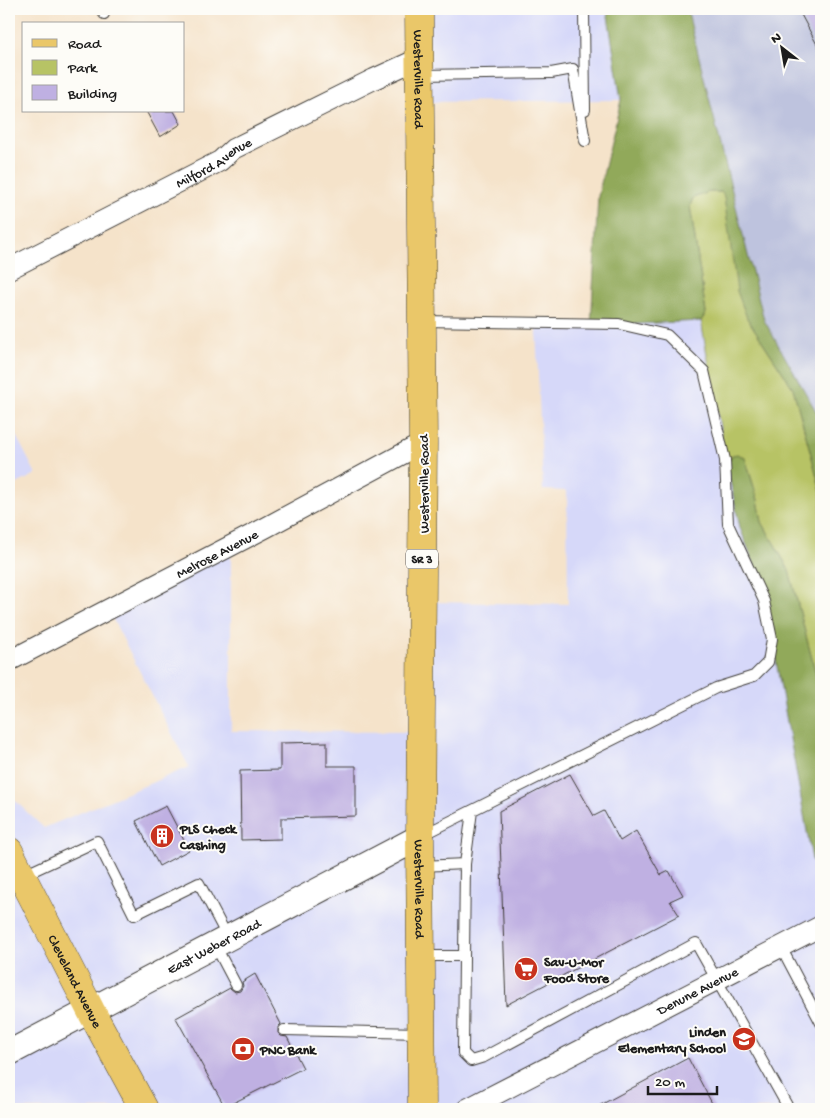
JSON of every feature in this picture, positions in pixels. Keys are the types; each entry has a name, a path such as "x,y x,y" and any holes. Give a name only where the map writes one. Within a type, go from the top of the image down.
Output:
{"main road":[{"name":"Westerville Road","path":"419,9 423,443 420,837 422,1109"},
{"name":"Cleveland Avenue","path":"9,851 15,879 91,1010 144,1109"}],"street":[{"name":"Milford Avenue","path":"9,269 220,161 234,149 374,78 420,66"},
{"name":"Melrose Avenue","path":"9,661 265,528 423,443"},
{"name":"East Weber Road","path":"10,1051 420,837"},
{"name":"Denune Avenue","path":"467,1109 821,926"}],"lane":[{"path":"420,66 551,73 573,69 585,141 586,40 584,9"},
{"path":"420,837 716,688 754,676 768,662 772,639 764,601 728,524 725,460 704,371 667,335 619,324 422,321"},
{"path":"472,811 465,864 463,1053 471,1061 484,1057 696,943 789,1109"},
{"path":"15,879 97,841 134,915 199,883 222,941 236,985"},
{"path":"420,866 465,864"},
{"path":"781,947 821,1023"},
{"path":"421,956 464,956"},
{"path":"284,1030 422,1034"}],"shaded area":[{"path":"418,9 607,9 621,100 419,102"},
{"path":"687,9 821,9 821,420 764,320"},
{"path":"701,321 740,528 762,584 812,859 821,878 821,1109 9,1109 9,795 44,828 189,767 105,604 231,542 231,731 421,732 424,602 568,604 567,491 543,490 536,328"},
{"path":"9,422 36,474 9,488"}],"green space":[{"path":"607,9 687,9 764,320 821,420 821,491 793,388 747,318 737,291 722,192 709,192 693,198 690,206 706,313 701,321 591,326 598,196 621,100"},
{"path":"709,192 722,192 724,197 747,318 793,388 821,491 821,694 789,570 762,522 758,500 745,458 727,466 701,321 706,313 690,206 693,198"},
{"path":"738,454 745,458 758,500 762,522 789,570 821,694 821,878 812,859 762,584 740,528 727,466 732,455"}],"building":[{"path":"798,9 821,9 821,52"},
{"path":"147,112 175,112 181,124 160,137"},
{"path":"327,742 327,766 356,766 356,816 281,818 281,839 241,840 240,771 280,770 280,743"},
{"path":"570,774 594,816 604,811 620,841 636,831 661,875 669,871 683,895 670,901 679,915 506,1005 499,811"},
{"name":"PLS Check Cashing","path":"166,806 189,850 159,866 136,821"},
{"name":"PNC Bank","path":"255,974 281,1024 278,1027 278,1033 281,1036 287,1037 303,1068 225,1107 176,1018 230,988 235,992 240,991 243,986 242,982"},
{"path":"688,1058 715,1109 593,1109"}],"place":[{"name":"PLS Check Cashing","path":"162,836"},
{"name":"Sav-U-Mor Food Store","path":"526,969"},
{"name":"Linden Elementary School","path":"744,1039"},
{"name":"PNC Bank","path":"243,1049"}]}
